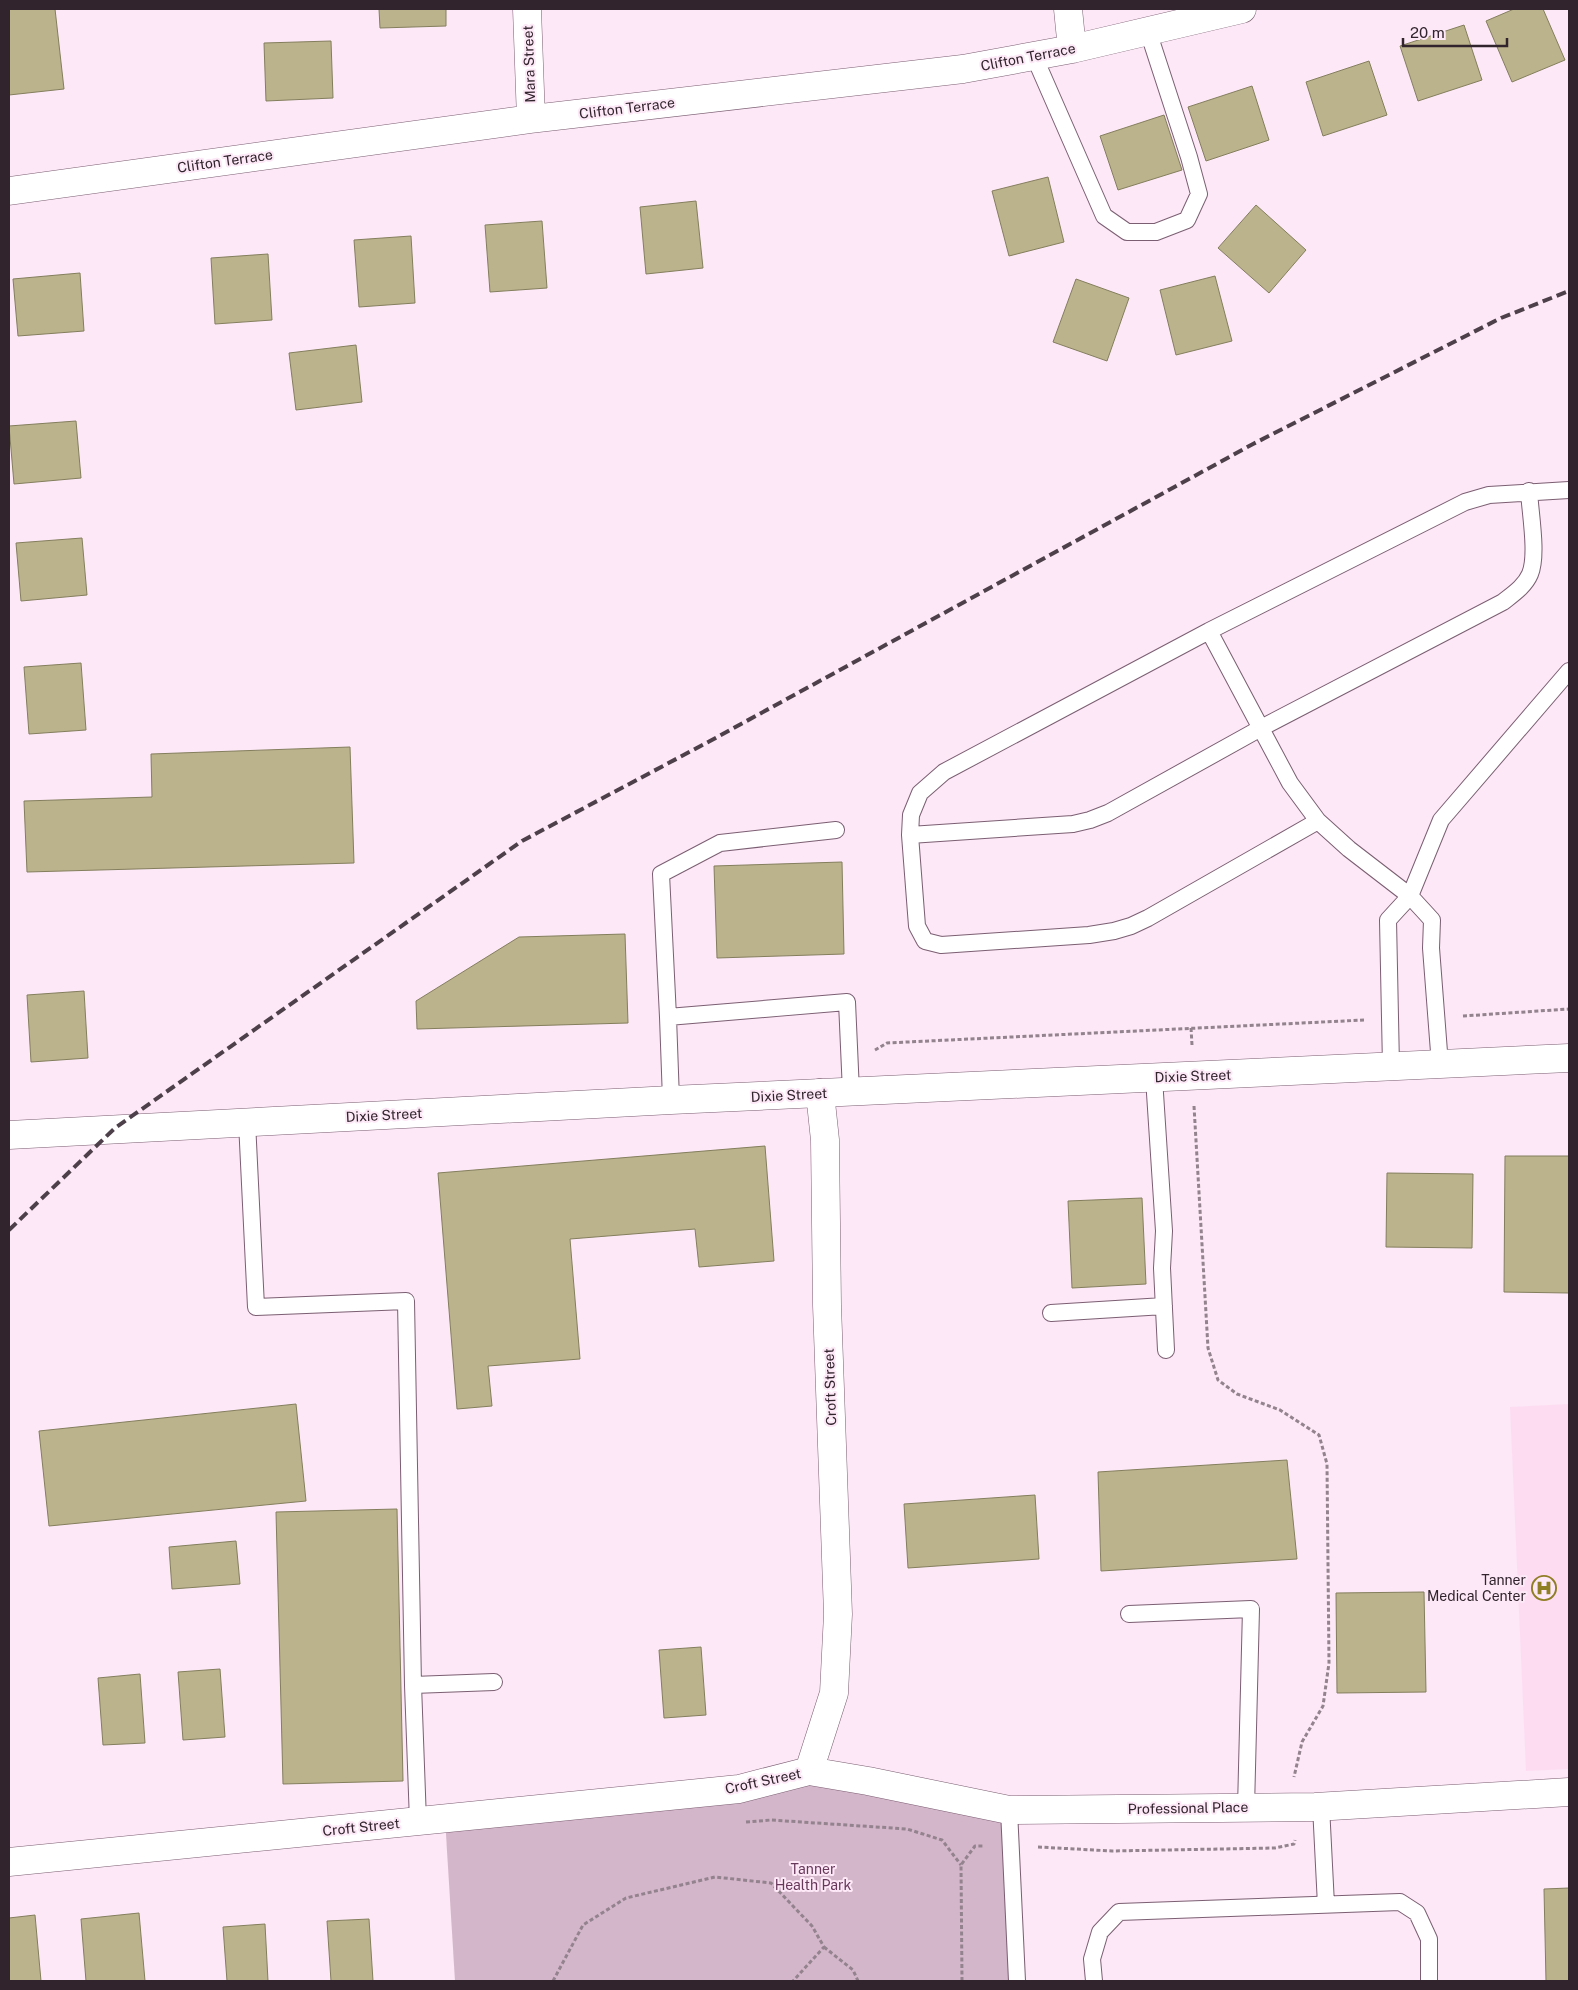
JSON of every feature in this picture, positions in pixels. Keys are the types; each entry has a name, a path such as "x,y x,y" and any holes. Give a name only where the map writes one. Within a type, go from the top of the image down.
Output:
{"street":[{"name":"Mara Street","path":"527,9 531,118"},
{"path":"1068,9 1072,49"},
{"name":"Clifton Terrace","path":"9,191 531,118 963,69 1072,49 1242,9"},
{"name":"Dixie Street","path":"9,1135 671,1100 1569,1058"},
{"name":"Croft Street","path":"9,1862 739,1789 809,1771 834,1693 838,1614 828,1315 825,1140 820,1093"},
{"name":"Professional Place","path":"809,1771 1009,1810 1321,1806 1569,1792"}],"lane":[{"path":"1034,56 1104,216 1127,232 1156,232 1187,220 1199,194 1148,31"},
{"path":"1318,821 1148,918 1114,931 1089,936 941,946 925,941 917,926 910,835 911,815 920,793 944,772 1209,631 1465,502 1489,495 1569,490"},
{"path":"910,835 1073,824 1090,820 1261,728 1503,602 1518,590 1530,574 1533,556 1529,491"},
{"path":"1209,631 1290,783 1318,821 1349,849 1410,896 1432,920 1431,948 1440,1065"},
{"path":"1391,1066 1388,920 1410,896 1441,820 1569,671"},
{"path":"671,1100 661,874 720,843 836,830"},
{"path":"668,1017 847,1002 851,1092"},
{"path":"1154,1078 1164,1231 1162,1268 1166,1350"},
{"path":"247,1122 256,1307 406,1301 413,1685 418,1821"},
{"path":"1051,1313 1164,1306"},
{"path":"1129,1614 1251,1609 1246,1808"},
{"path":"413,1685 494,1682"},
{"path":"1321,1806 1326,1905"},
{"path":"1009,1810 1017,1981"},
{"path":"1094,1981 1092,1959 1100,1932 1119,1912 1400,1902 1417,1912 1429,1938 1429,1981"}],"path":[{"path":"871,1052 887,1044 1192,1028"},
{"path":"743,1823 771,1820 907,1829 942,1840 960,1865"},
{"path":"552,1981 583,1925 626,1898 715,1877 770,1883 812,1926 824,1948 853,1970 858,1981"},
{"path":"793,1981 824,1948"}],"shaded area":[{"name":"Tanner Medical Center","path":"1569,1404 1569,1769 1526,1771 1510,1407"}],"green space":[{"name":"Tanner Health Park","path":"809,1771 1009,1810 1011,1981 455,1981 445,1818"}],"building":[{"path":"9,9 55,9 64,89 9,95"},
{"path":"379,9 446,9 446,26 380,28"},
{"path":"1514,9 1543,9 1565,60 1512,82 1486,21"},
{"path":"1464,25 1482,80 1418,101 1400,46"},
{"path":"331,41 333,98 266,101 264,43"},
{"path":"1369,61 1387,115 1323,136 1306,82"},
{"path":"1252,86 1269,140 1206,161 1188,107"},
{"path":"1164,115 1182,170 1118,190 1100,136"},
{"path":"1048,177 1064,242 1009,256 992,191"},
{"path":"696,201 703,268 646,274 640,207"},
{"path":"1256,205 1306,250 1269,293 1218,248"},
{"path":"542,221 547,288 490,292 485,225"},
{"path":"411,236 415,303 359,307 354,240"},
{"path":"268,254 272,320 215,324 211,258"},
{"path":"80,273 84,331 18,336 13,279"},
{"path":"1215,276 1232,341 1176,355 1160,290"},
{"path":"1076,279 1129,298 1107,361 1053,342"},
{"path":"356,345 362,402 296,410 289,353"},
{"path":"76,421 81,478 14,484 9,426"},
{"path":"82,538 87,595 21,601 16,543"},
{"path":"81,663 86,730 29,734 24,667"},
{"path":"350,747 354,863 27,872 24,801 152,797 151,754"},
{"path":"842,862 844,954 717,958 714,866"},
{"path":"625,934 628,1023 417,1029 416,1001 519,937"},
{"path":"84,991 88,1058 31,1062 27,995"},
{"path":"765,1146 774,1261 699,1267 695,1229 570,1239 580,1359 488,1366 492,1406 457,1409 438,1173"},
{"path":"1505,1156 1569,1156 1569,1293 1504,1292"},
{"path":"1387,1173 1473,1174 1472,1248 1386,1247"},
{"path":"1142,1198 1146,1284 1072,1288 1068,1201"},
{"path":"296,1404 306,1501 49,1526 39,1431"},
{"path":"1287,1460 1297,1559 1101,1571 1098,1472"},
{"path":"1035,1495 1039,1559 908,1568 904,1504"},
{"path":"397,1509 403,1781 283,1784 276,1512"},
{"path":"236,1541 240,1584 172,1589 169,1547"},
{"path":"1424,1592 1426,1692 1337,1693 1336,1593"},
{"path":"701,1647 706,1715 664,1718 659,1650"},
{"path":"220,1669 225,1737 183,1740 178,1672"},
{"path":"140,1674 145,1743 103,1745 98,1678"},
{"path":"1569,1888 1569,1981 1546,1981 1544,1889"},
{"path":"139,1913 145,1981 86,1981 81,1919"},
{"path":"35,1915 41,1981 9,1981 9,1918"},
{"path":"369,1919 373,1981 331,1981 327,1921"},
{"path":"265,1924 268,1981 227,1981 223,1927"}],"railway":[{"path":"9,1230 115,1128 522,841 710,741 1253,444 1501,318 1569,291"}],"place":[{"name":"Tanner Medical Center","path":"1544,1588"}]}
